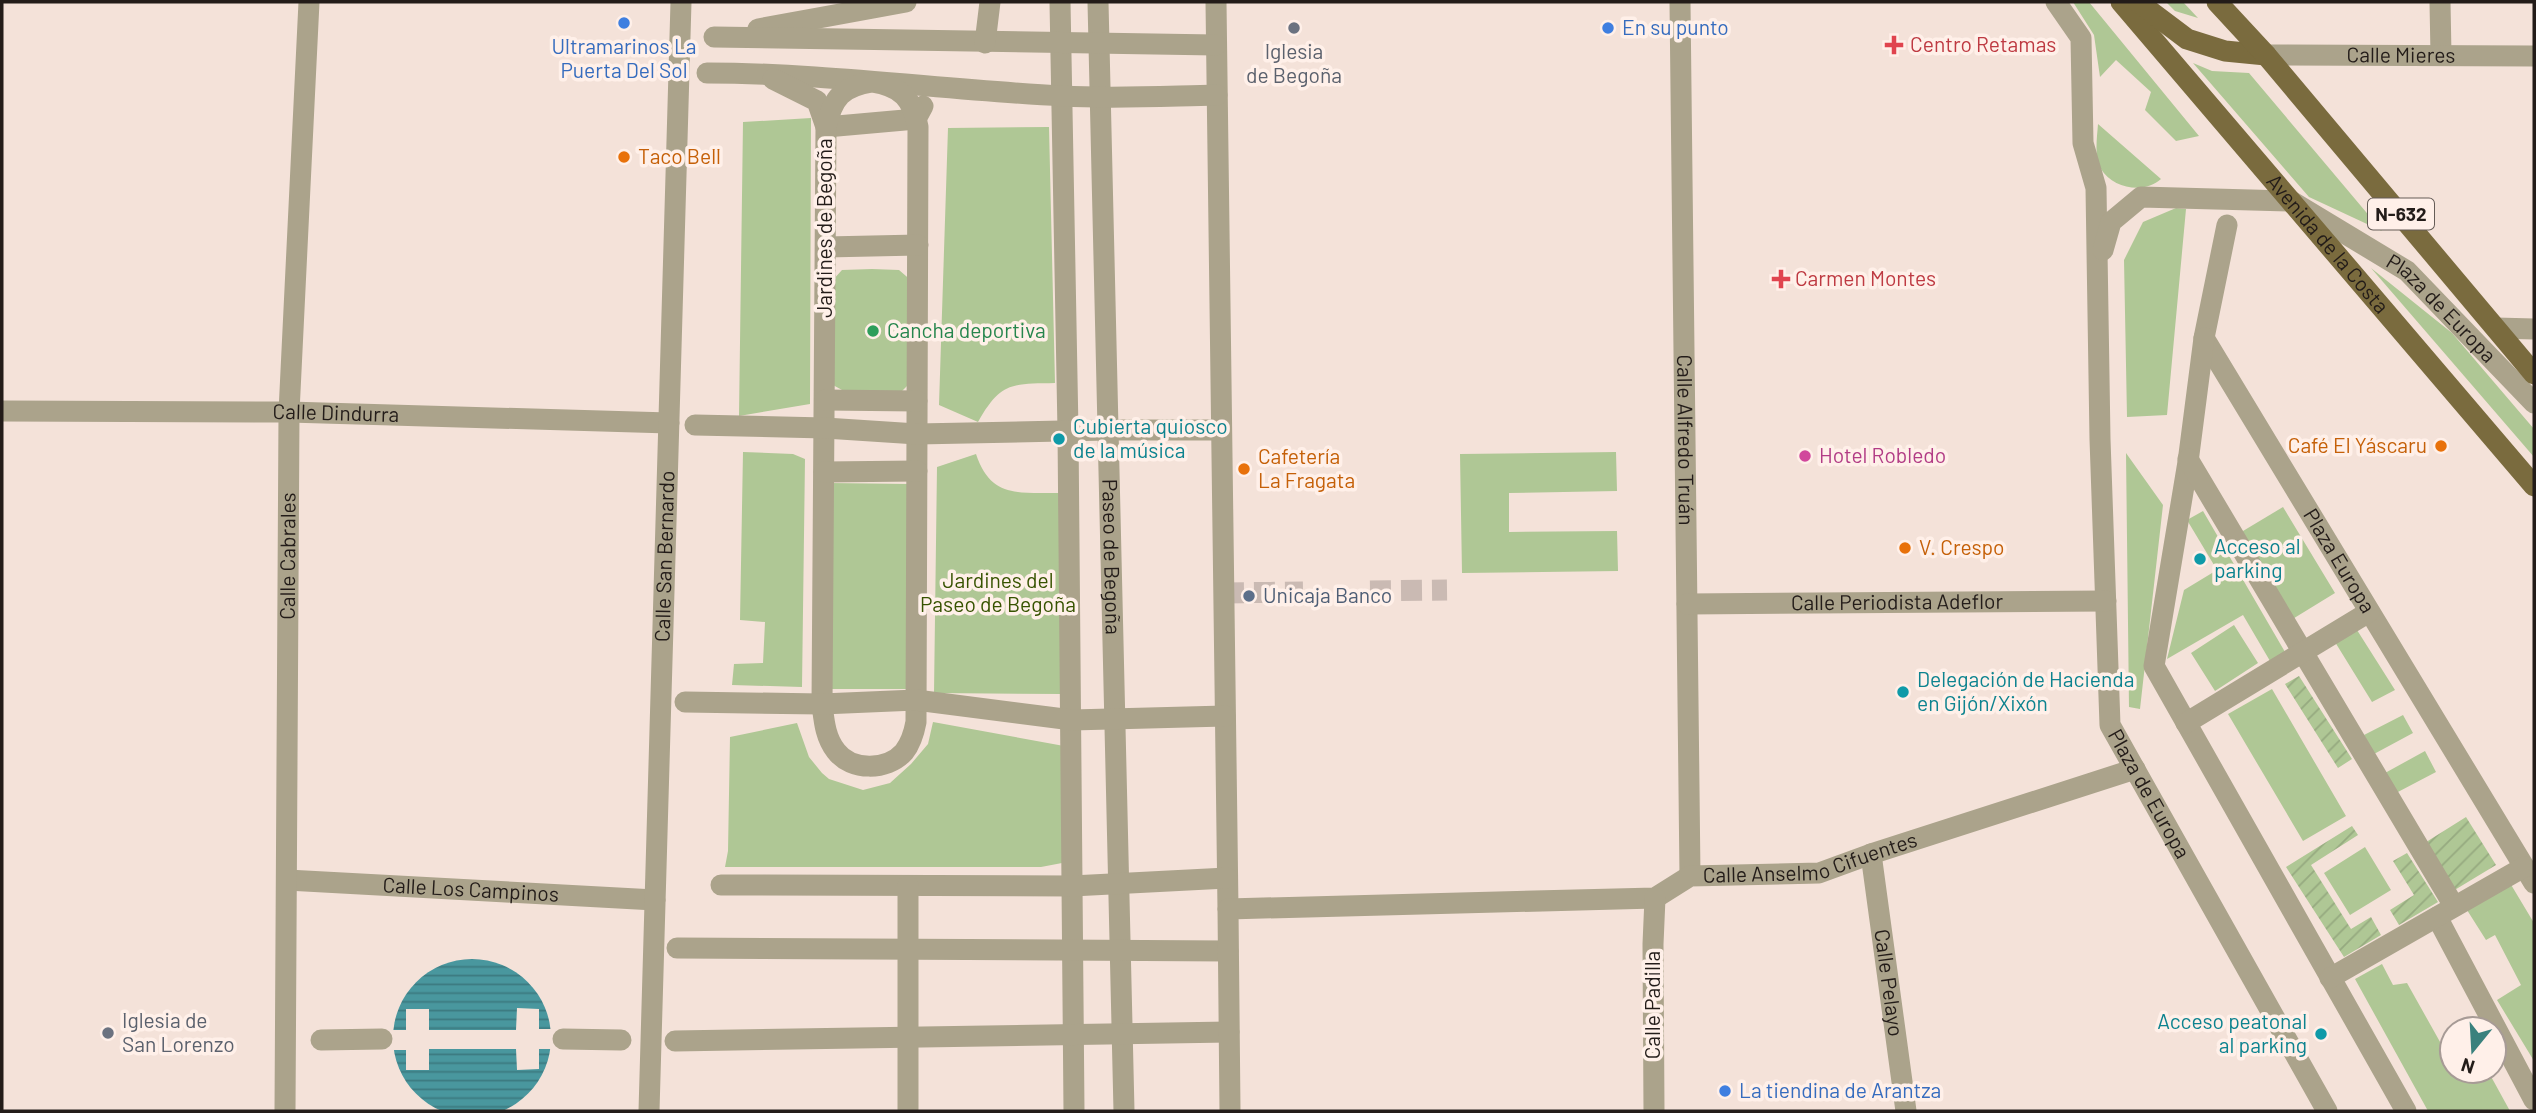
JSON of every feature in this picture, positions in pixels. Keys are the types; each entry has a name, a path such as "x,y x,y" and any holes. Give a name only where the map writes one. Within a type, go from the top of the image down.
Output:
{"main road":[{"name":"Avenida de la Costa","path":"2121,2 2534,486"},
{"path":"2138,2 2187,39 2225,51 2266,55"},
{"name":"N-632","path":"2217,2 2266,55 2534,374"}],"street":[{"name":"Calle Cabrales","path":"285,1111 289,412 309,2"},
{"name":"Calle San Bernardo","path":"649,1111 681,2"},
{"path":"906,2 711,38 1216,45"},
{"path":"985,43 990,2"},
{"name":"Paseo de Begoña","path":"1060,2 1069,431 1074,1111"},
{"name":"Paseo de Begoña","path":"1098,2 1124,1111"},
{"path":"1216,2 1230,1111"},
{"name":"Calle Alfredo Truán","path":"1680,2 1690,877"},
{"name":"Plaza de Europa","path":"2056,2 2081,38 2083,143 2096,188 2096,272 2110,726 2327,1111"},
{"path":"2440,2 2441,55"},
{"name":"Calle Mieres","path":"2266,55 2534,56"},
{"path":"707,73 1062,96 1217,95"},
{"path":"764,75 817,100 826,127 916,118"},
{"path":"872,82 890,85 905,95 916,118"},
{"name":"Jardines de Begoña","path":"872,82 855,85 839,94 830,109 826,127 822,704 827,738 837,753 852,764 870,767 887,764 903,753 912,738 916,722 916,118"},
{"path":"916,118 934,86"},
{"name":"Plaza de Europa","path":"2096,272 2111,222 2141,197 2291,201 2407,271 2534,403"},
{"path":"2227,225 2204,338 2188,459 2154,666 2406,1111"},
{"path":"826,247 918,245"},
{"path":"2496,328 2534,328"},
{"name":"Plaza Europa","path":"2204,338 2529,875"},
{"path":"825,400 917,401"},
{"name":"Calle Dindurra","path":"2,411 289,412 669,423"},
{"path":"695,425 825,428 917,434 1221,430"},
{"path":"2188,459 2302,652 2445,911 2534,1100"},
{"path":"824,472 917,471"},
{"name":"Calle Periodista Adeflor","path":"1687,604 2106,601"},
{"path":"2186,723 2369,612"},
{"path":"685,702 822,704 916,700 1072,720 1225,716"},
{"name":"Calle Anselmo Cifuentes","path":"1228,909 1655,898 1690,877 1819,873 2135,769"},
{"name":"Calle Pelayo","path":"1871,854 1906,1111"},
{"path":"2330,978 2445,911 2529,875"},
{"path":"721,885 1072,886 1227,878"},
{"name":"Calle Los Campinos","path":"286,880 655,900"},
{"path":"908,886 908,1111"},
{"name":"Calle Padilla","path":"1654,1111 1655,898"},
{"path":"677,948 1228,951"},
{"path":"675,1041 1229,1032"},
{"path":"563,1039 621,1040"},
{"path":"321,1040 382,1040"}],"green space":[{"path":"2073,2 2089,2 2199,136 2176,141 2145,110 2151,92 2116,60 2100,77 2094,35"},
{"path":"2166,2 2183,2 2198,18 2175,11"},
{"path":"2193,63 2212,71 2249,73 2382,231 2309,197"},
{"path":"811,118 810,404 739,416 743,122"},
{"path":"2098,124 2161,179 2147,187 2138,188 2121,185 2106,176 2097,159"},
{"path":"1049,127 1055,383 1018,385 1001,392 978,422 939,405 948,128"},
{"path":"2176,208 2186,209 2167,415 2127,417 2124,260 2143,222"},
{"path":"2371,268 2452,333 2534,429 2534,457"},
{"name":"Cancha deportiva","path":"842,270 899,270 913,282 912,381 899,394 851,395 833,385 832,281"},
{"path":"743,452 793,454 805,459 802,687 732,685 734,664 763,663 765,622 740,620"},
{"path":"1616,452 1617,491 1509,493 1509,532 1617,531 1618,571 1462,573 1460,454"},
{"path":"2126,453 2163,505 2140,709 2129,707"},
{"name":"Jardines del Paseo de Begoña","path":"976,454 982,469 998,486 1019,492 1059,493 1062,694 934,693 937,467"},
{"path":"829,483 909,484 908,689 824,689"},
{"path":"2283,507 2335,593 2291,620 2238,534"},
{"path":"2203,511 2285,652 2270,661 2243,615 2167,659 2184,590 2217,570 2187,520"},
{"path":"2234,625 2258,663 2215,691 2191,653"},
{"path":"2357,630 2395,690 2372,702 2335,642"},
{"path":"2299,676 2352,759 2338,768 2285,684"},
{"path":"2272,689 2346,816 2303,841 2228,714"},
{"path":"2403,715 2413,733 2374,754 2364,735"},
{"path":"933,722 1064,746 1062,863 1041,867 725,867 728,851 730,737 797,723 809,757 822,773 829,779 863,790 890,783 911,764 928,744"},
{"path":"2425,751 2436,772 2396,793 2385,773"},
{"path":"2466,817 2496,865 2453,891 2423,844"},
{"path":"2352,826 2358,835 2311,865 2351,929 2371,917 2381,935 2344,957 2286,867"},
{"path":"2365,847 2391,890 2350,915 2324,873"},
{"path":"2407,853 2438,902 2399,925 2390,910 2414,895 2393,861"},
{"path":"2510,883 2534,923 2534,1061 2497,1000 2521,985 2495,935 2486,940 2467,910"},
{"path":"2382,964 2393,985 2407,983 2438,1038 2438,1085 2496,1085 2510,1111 2428,1111 2355,979"}],"water":[{"path":"472,959 502,965 528,982 545,1008 551,1038 545,1068 528,1094 502,1111 472,1117 442,1111 416,1094 399,1068 393,1038 399,1008 416,982 442,965"}],"pier":[{"path":"517,1008 539,1009 539,1029 554,1029 554,1049 539,1049 539,1069 517,1070 516,1049 429,1049 429,1070 406,1070 406,1050 390,1050 390,1030 406,1030 406,1009 429,1009 429,1030 516,1030"}],"tunnel":[{"path":"1370,591 1447,590"},
{"path":"1223,593 1303,592"}],"place":[{"name":"Ultramarinos La Puerta Del Sol","path":"624,23"},
{"name":"Iglesia de Begoña","path":"1294,28"},
{"name":"En su punto","path":"1608,28"},
{"name":"Centro Retamas","path":"1894,45"},
{"name":"Taco Bell","path":"624,157"},
{"name":"Carmen Montes","path":"1781,279"},
{"name":"Cancha deportiva","path":"873,331"},
{"name":"Cubierta quiosco de la música","path":"1059,439"},
{"name":"Café El Yáscaru","path":"2441,446"},
{"name":"Hotel Robledo","path":"1805,456"},
{"name":"Cafetería La Fragata","path":"1244,469"},
{"name":"V. Crespo","path":"1905,548"},
{"name":"Acceso al parking","path":"2200,559"},
{"name":"Unicaja Banco","path":"1249,596"},
{"name":"Delegación de Hacienda en Gijón/Xixón","path":"1903,692"},
{"name":"Iglesia de San Lorenzo","path":"108,1033"},
{"name":"Acceso peatonal al parking","path":"2321,1034"},
{"name":"La tiendina de Arantza","path":"1725,1091"}]}
